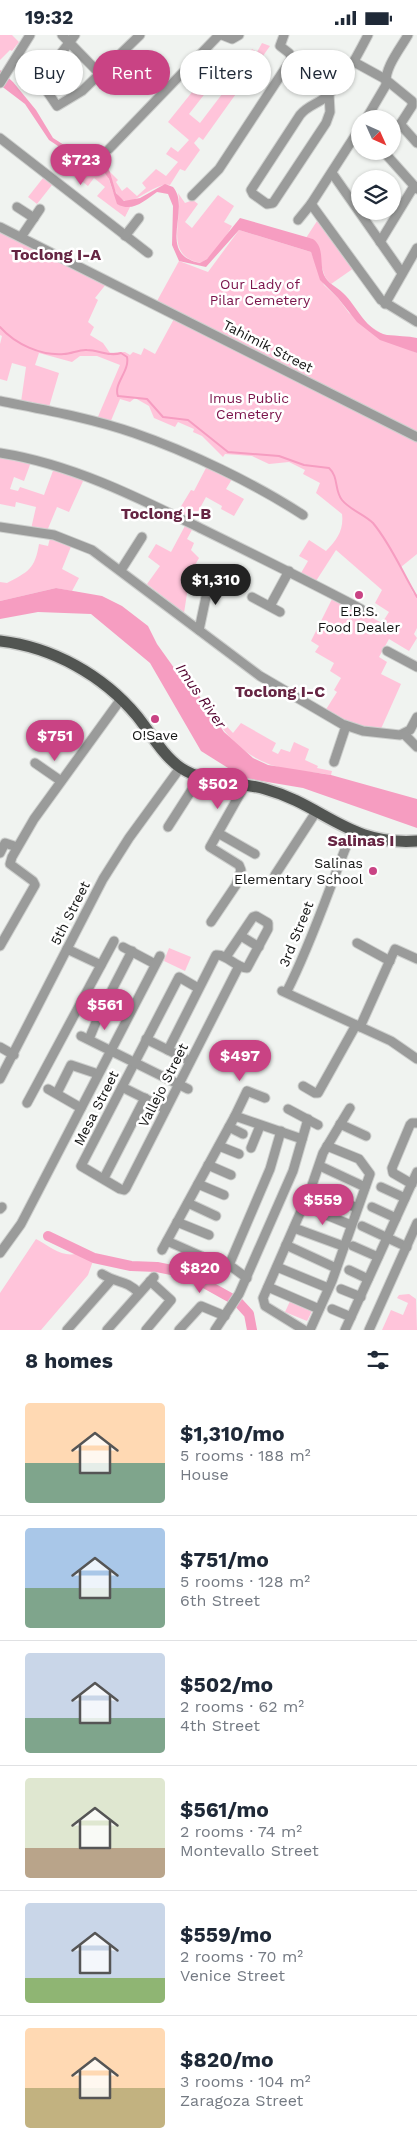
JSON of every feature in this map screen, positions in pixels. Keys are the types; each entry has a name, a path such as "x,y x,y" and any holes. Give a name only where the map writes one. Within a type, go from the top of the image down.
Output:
{"main road":[{"path":"0,641 34,646 59,656 121,699 180,768 200,777 266,789 352,831 389,841 417,841"}],"street":[{"path":"0,83 30,35"},
{"path":"125,50 140,35"},
{"path":"109,149 218,37 222,35 232,39 238,35"},
{"path":"192,197 220,169 292,58 280,46 284,35"},
{"path":"355,60 368,35"},
{"path":"371,110 386,85 385,79 408,35"},
{"path":"93,66 69,37 40,81 57,106 82,91 93,81"},
{"path":"355,63 385,79 412,101 412,106 401,122"},
{"path":"329,93 330,112 326,123 273,203 267,204 252,194 251,190 300,115 310,105 329,93"},
{"path":"401,125 417,143"},
{"path":"0,138 148,253"},
{"path":"298,220 312,204 351,142"},
{"path":"380,242 416,188 391,160"},
{"path":"332,173 402,273"},
{"path":"312,204 385,304 417,321"},
{"path":"17,207 34,218"},
{"path":"21,237 40,209"},
{"path":"125,236 139,218"},
{"name":"Tahimik Street","path":"0,227 417,437"},
{"path":"385,304 417,247"},
{"path":"0,401 52,411 134,433 214,467 279,500 303,515"},
{"path":"0,453 40,462 87,477 163,510 289,571 361,609"},
{"path":"0,527 54,535 82,545 121,570 260,676 346,725 372,732 405,735 417,747"},
{"path":"121,570 142,537"},
{"path":"270,606 289,571"},
{"path":"199,630 210,578"},
{"path":"252,597 280,612"},
{"path":"388,651 417,667"},
{"path":"0,946 35,885 33,881 10,864 17,847 61,781 121,699"},
{"path":"405,735 417,717"},
{"path":"334,762 346,725"},
{"path":"35,763 61,781"},
{"name":"5th Street","path":"0,1079 108,870 129,837 180,768"},
{"path":"168,827 200,777"},
{"path":"211,923 220,905 236,885 241,870 240,866 211,849 210,845 245,785"},
{"path":"275,875 316,813"},
{"name":"3rd Street","path":"352,831 313,928 305,955 284,991 358,1026"},
{"path":"218,833 255,854"},
{"path":"0,853 3,841 17,847"},
{"path":"168,1050 216,955 226,957 239,966 247,968 269,927 267,923 254,916 226,957"},
{"path":"241,936 259,947"},
{"path":"27,1103 114,941"},
{"path":"357,943 390,961"},
{"path":"2,1247 21,1224 157,960 123,947"},
{"path":"67,949 101,965"},
{"path":"303,1086 318,1093 358,1026 396,949 417,959"},
{"path":"132,951 96,1013 85,1038 188,1089"},
{"name":"Vallejo Street","path":"104,1178 124,1190 239,966"},
{"name":"Mesa Street","path":"104,1178 81,1166 179,977 198,988"},
{"path":"358,1026 391,1041 417,1059"},
{"path":"146,1039 190,1061"},
{"path":"0,1047 14,1055"},
{"path":"80,1108 52,1091 72,1065 98,1074"},
{"path":"122,1087 166,1109"},
{"path":"162,1250 247,1091 265,1098"},
{"path":"104,1178 145,1098"},
{"path":"304,1330 262,1303 304,1206 327,1146 350,1107"},
{"path":"288,1109 318,1125"},
{"path":"235,1116 302,1139"},
{"path":"215,1330 239,1294 247,1277 293,1171 308,1119"},
{"path":"412,1184 393,1173 392,1168 410,1125 417,1123"},
{"path":"340,1124 366,1136"},
{"path":"251,1148 260,1126"},
{"path":"229,1127 243,1134"},
{"path":"247,1277 229,1265 270,1169 281,1131"},
{"path":"219,1146 239,1154"},
{"path":"310,1330 336,1268 370,1174 361,1161 327,1146"},
{"path":"208,1165 231,1175"},
{"path":"320,1166 365,1187"},
{"path":"345,1330 417,1172"},
{"path":"198,1184 224,1195"},
{"path":"381,1187 405,1198"},
{"path":"311,1188 357,1208"},
{"path":"188,1203 216,1215"},
{"path":"304,1206 351,1225"},
{"path":"372,1207 396,1218"},
{"path":"178,1222 209,1235"},
{"path":"369,1330 417,1223"},
{"path":"362,1226 406,1247"},
{"path":"294,1228 343,1246"},
{"path":"167,1241 201,1256"},
{"path":"286,1245 336,1268"},
{"path":"353,1247 378,1257"},
{"path":"277,1267 328,1288"},
{"path":"349,1270 368,1279"},
{"path":"102,1274 111,1280 129,1283 139,1293"},
{"path":"107,1330 152,1279 172,1300 146,1330"},
{"path":"67,1330 111,1280"},
{"path":"268,1287 319,1309"},
{"path":"341,1289 361,1297"},
{"path":"185,1328 201,1306 225,1316"},
{"path":"332,1309 351,1317"}],"green space":[{"path":"0,35 12,35 19,42 12,51 10,50 0,60"},
{"path":"262,43 270,46 267,50 258,50"},
{"path":"190,95 204,95 189,114 200,123 221,95 235,95 203,140 199,137 194,143 200,150 185,171 180,169 170,185 154,188 128,202 120,198 115,190 110,172 118,180 116,182 122,191 127,187 137,196 146,188 142,183 156,169 166,176 178,162 166,154 171,147 178,152 189,140 168,122"},
{"path":"76,156 96,163 101,167 108,178 114,194 123,204 130,207 125,217 97,196 105,187 94,178 88,186 79,179 84,172 72,163"},
{"path":"43,178 52,185 37,204 28,197"},
{"path":"178,193 185,203 193,200 198,204 185,222 192,228 218,195 234,206 224,222 232,226 226,237 210,256 201,263 189,259 182,253 178,244"},
{"path":"319,218 354,268 331,284 325,277 313,239 306,238"},
{"name":"Our Lady of Pilar Cemetery","path":"239,230 311,252 324,285 338,298 349,313 403,347 417,353 417,433 157,301 179,261 208,272"},
{"name":"Imus Public Cemetery","path":"0,231 107,283 95,298 98,300 88,322 94,327 90,335 103,343 110,353 125,352 130,355 133,352 141,355 144,348 155,354 175,317 417,439 417,554 401,567 413,593 417,595 417,628 414,634 417,638 409,651 389,639 379,657 387,662 381,674 401,684 380,731 347,723 325,711 337,692 334,690 341,678 330,671 334,663 315,652 319,646 311,641 333,597 382,623 389,612 375,603 382,590 336,550 316,581 301,573 308,561 299,556 309,540 326,551 341,530 342,514 316,493 320,483 303,474 305,470 289,462 269,464 252,456 225,454 223,457 202,436 193,432 194,429 178,422 175,427 154,418 149,406 135,398 130,402 120,399 110,423 97,419 120,365 97,356 80,356 72,362 39,353 35,365 59,373 49,407 21,402 26,367 12,363 7,381 0,379 0,344 2,336 0,335"},
{"path":"0,455 31,462 24,481 14,477 10,489 18,491 20,487 44,495 54,468 84,479 69,512 57,507 47,531 31,529 36,507 16,502 15,507 0,504"},
{"path":"207,466 232,479 226,489 244,499 234,516 221,509 222,506 206,497 193,521 177,513 191,490 194,491"},
{"path":"186,524 193,528 187,539 194,543 191,550 199,558 190,574 184,613 147,584 160,566 148,557 156,544 171,552"},
{"path":"50,538 72,544 62,569 79,578 72,591 56,588 0,601 0,582 7,583 29,569 35,559 39,544 48,546"},
{"path":"218,717 233,733 241,723 276,743 272,751 278,754 281,749 290,752 294,742 309,749 305,760 318,766 317,768 332,771 331,775 280,768 258,759 231,738 216,719"},
{"path":"169,948 191,957 185,971 164,961"},
{"path":"36,1239 66,1254 78,1253 84,1249 102,1258 100,1261 93,1261 88,1275 41,1330 0,1330 0,1293"},
{"path":"409,1294 416,1299 417,1330 382,1330 391,1310 403,1315 408,1303 397,1298 399,1295"},
{"path":"291,1299 313,1309 307,1321 285,1312"}],"shaded area":[{"path":"0,70 15,84 15,95 24,95 36,110 53,138 72,150 105,163 110,172 116,193 124,201 140,198 165,184 173,187 178,196 179,207 177,241 179,250 187,258 200,263 207,259 240,218 313,239 319,247 324,275 327,280 348,298 373,329 387,335 417,338 417,353 380,340 357,322 338,298 320,280 311,252 239,230 206,267 179,261 172,245 173,206 168,194 157,192 134,206 128,207 117,204 109,179 100,166 70,154 49,140 25,104 0,85"},
{"path":"56,588 102,596 122,606 148,626 157,644 177,672 187,678 224,732 253,758 268,765 331,775 417,799 417,828 303,788 244,778 201,751 150,663 91,614 38,612 0,619 0,601"}],"waterway":[{"path":"0,327 21,344 46,353 67,354 84,350 112,354 121,353 127,357 127,362 118,387 118,396 147,399 163,417 188,420 228,452 279,456 304,465 329,468 334,475 342,500 373,523 380,532 417,597"},
{"path":"48,1236 94,1258 131,1266 157,1267 186,1273 238,1302 249,1314 252,1330"}],"place":[{"name":"E.B.S. Food Dealer","path":"359,595"},
{"name":"O!Save","path":"155,719"},
{"name":"Salinas Elementary School","path":"373,871"}],"district":[{"name":"Toclong I-A","path":"56,254"},
{"name":"Toclong I-B","path":"166,513"},
{"name":"Toclong I-C","path":"280,691"},
{"name":"Salinas I","path":"361,840"}],"water label":[{"name":"Imus River","path":"201,696"}]}
